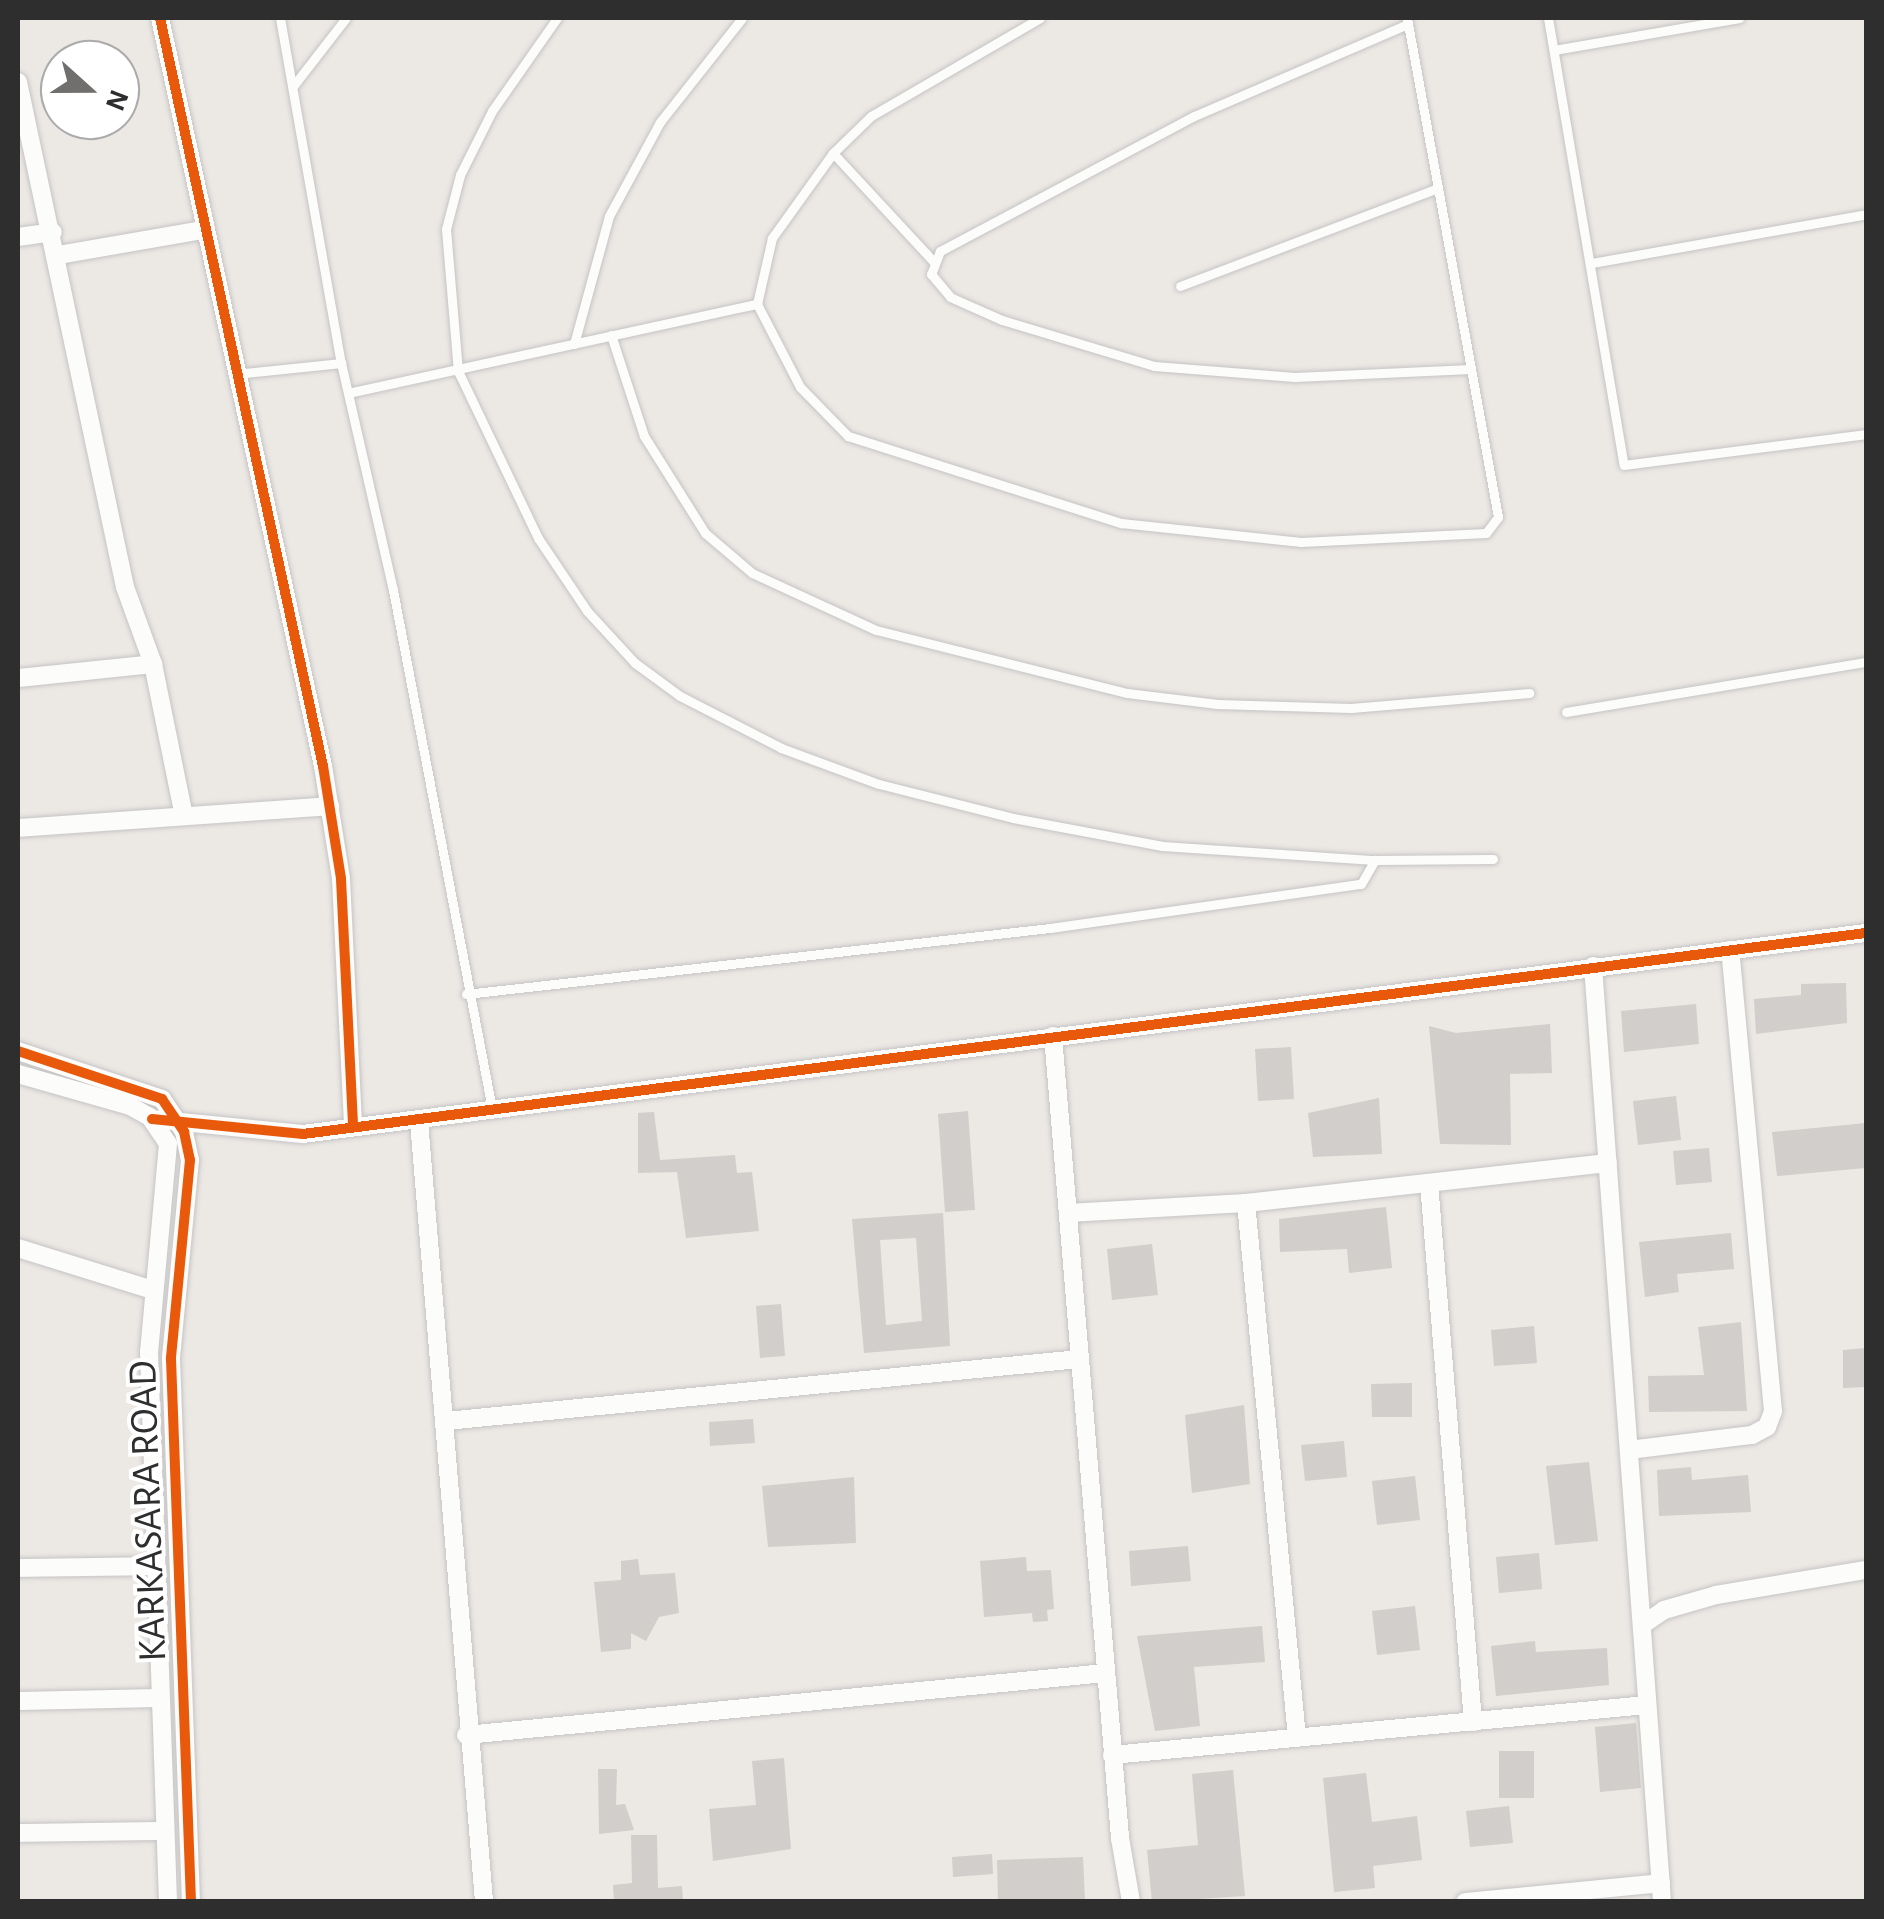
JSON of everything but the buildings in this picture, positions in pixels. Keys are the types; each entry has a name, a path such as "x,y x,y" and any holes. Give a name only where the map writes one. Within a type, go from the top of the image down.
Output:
{"street":[{"path":"160,18 330,806 341,879 353,1128"},
{"path":"18,88 58,255 125,587 153,664 184,816"},
{"path":"58,255 203,230"},
{"path":"18,238 53,232"},
{"path":"18,678 153,664"},
{"path":"18,828 330,806"},
{"path":"18,1074 152,1119 303,1134 1866,933"},
{"path":"1629,1450 1752,1436 1768,1426 1774,1411 1730,950"},
{"path":"1465,1902 1662,1892 1593,966"},
{"path":"1052,1036 1112,1755 1131,1902"},
{"path":"18,1052 140,1087 162,1099 178,1121"},
{"name":"KARKASARA ROAD","path":"152,1119 168,1144 170,1162 153,1290 156,1566 168,1902"},
{"name":"KARKASARA ROAD","path":"178,1121 190,1160 171,1359 191,1902"},
{"path":"419,1121 446,1421 466,1736 484,1902"},
{"path":"1068,1213 1246,1203 1608,1163"},
{"path":"1429,1183 1473,1722"},
{"path":"1246,1203 1296,1738"},
{"path":"18,1248 153,1290"},
{"path":"446,1421 1080,1359"},
{"path":"18,1568 156,1566"},
{"path":"1642,1626 1664,1610 1716,1594 1866,1570"},
{"path":"466,1736 1105,1673"},
{"path":"18,1700 160,1698"},
{"path":"1112,1755 1648,1704"},
{"path":"18,1833 165,1830"}],"lane":[{"path":"280,18 341,363 393,590 466,994 493,1112"},
{"path":"294,86 346,18"},
{"path":"557,18 492,111 460,175 446,229 458,371 538,538 587,612 636,663 730,724 879,784 1012,818 1162,846 1375,860 1494,859"},
{"path":"574,344 609,216 660,122 742,18"},
{"path":"1040,18 872,116 832,152 772,238 758,304 800,387 848,436 1121,523 1301,542 1486,533 1495,526 1471,369 1407,21 1194,116 940,251 933,261 932,274 950,296 1127,360 1295,377 1471,369"},
{"path":"1548,18 1624,466 1866,434"},
{"path":"1554,50 1738,18"},
{"path":"832,152 933,261"},
{"path":"1180,286 1438,188"},
{"path":"1592,263 1866,214"},
{"path":"348,393 758,304"},
{"path":"611,336 644,436 705,534 752,573 876,630 1127,693 1218,704 1352,708 1528,693"},
{"path":"235,374 341,363"},
{"path":"1566,712 1866,662"},
{"path":"466,994 1011,933 1361,884 1375,860"}],"cycle path":[{"path":"160,18 323,766 341,879 353,1127"},
{"path":"152,1119 303,1134 1866,933"},
{"path":"18,1051 162,1099 184,1132 190,1160 171,1359 191,1902"}]}
